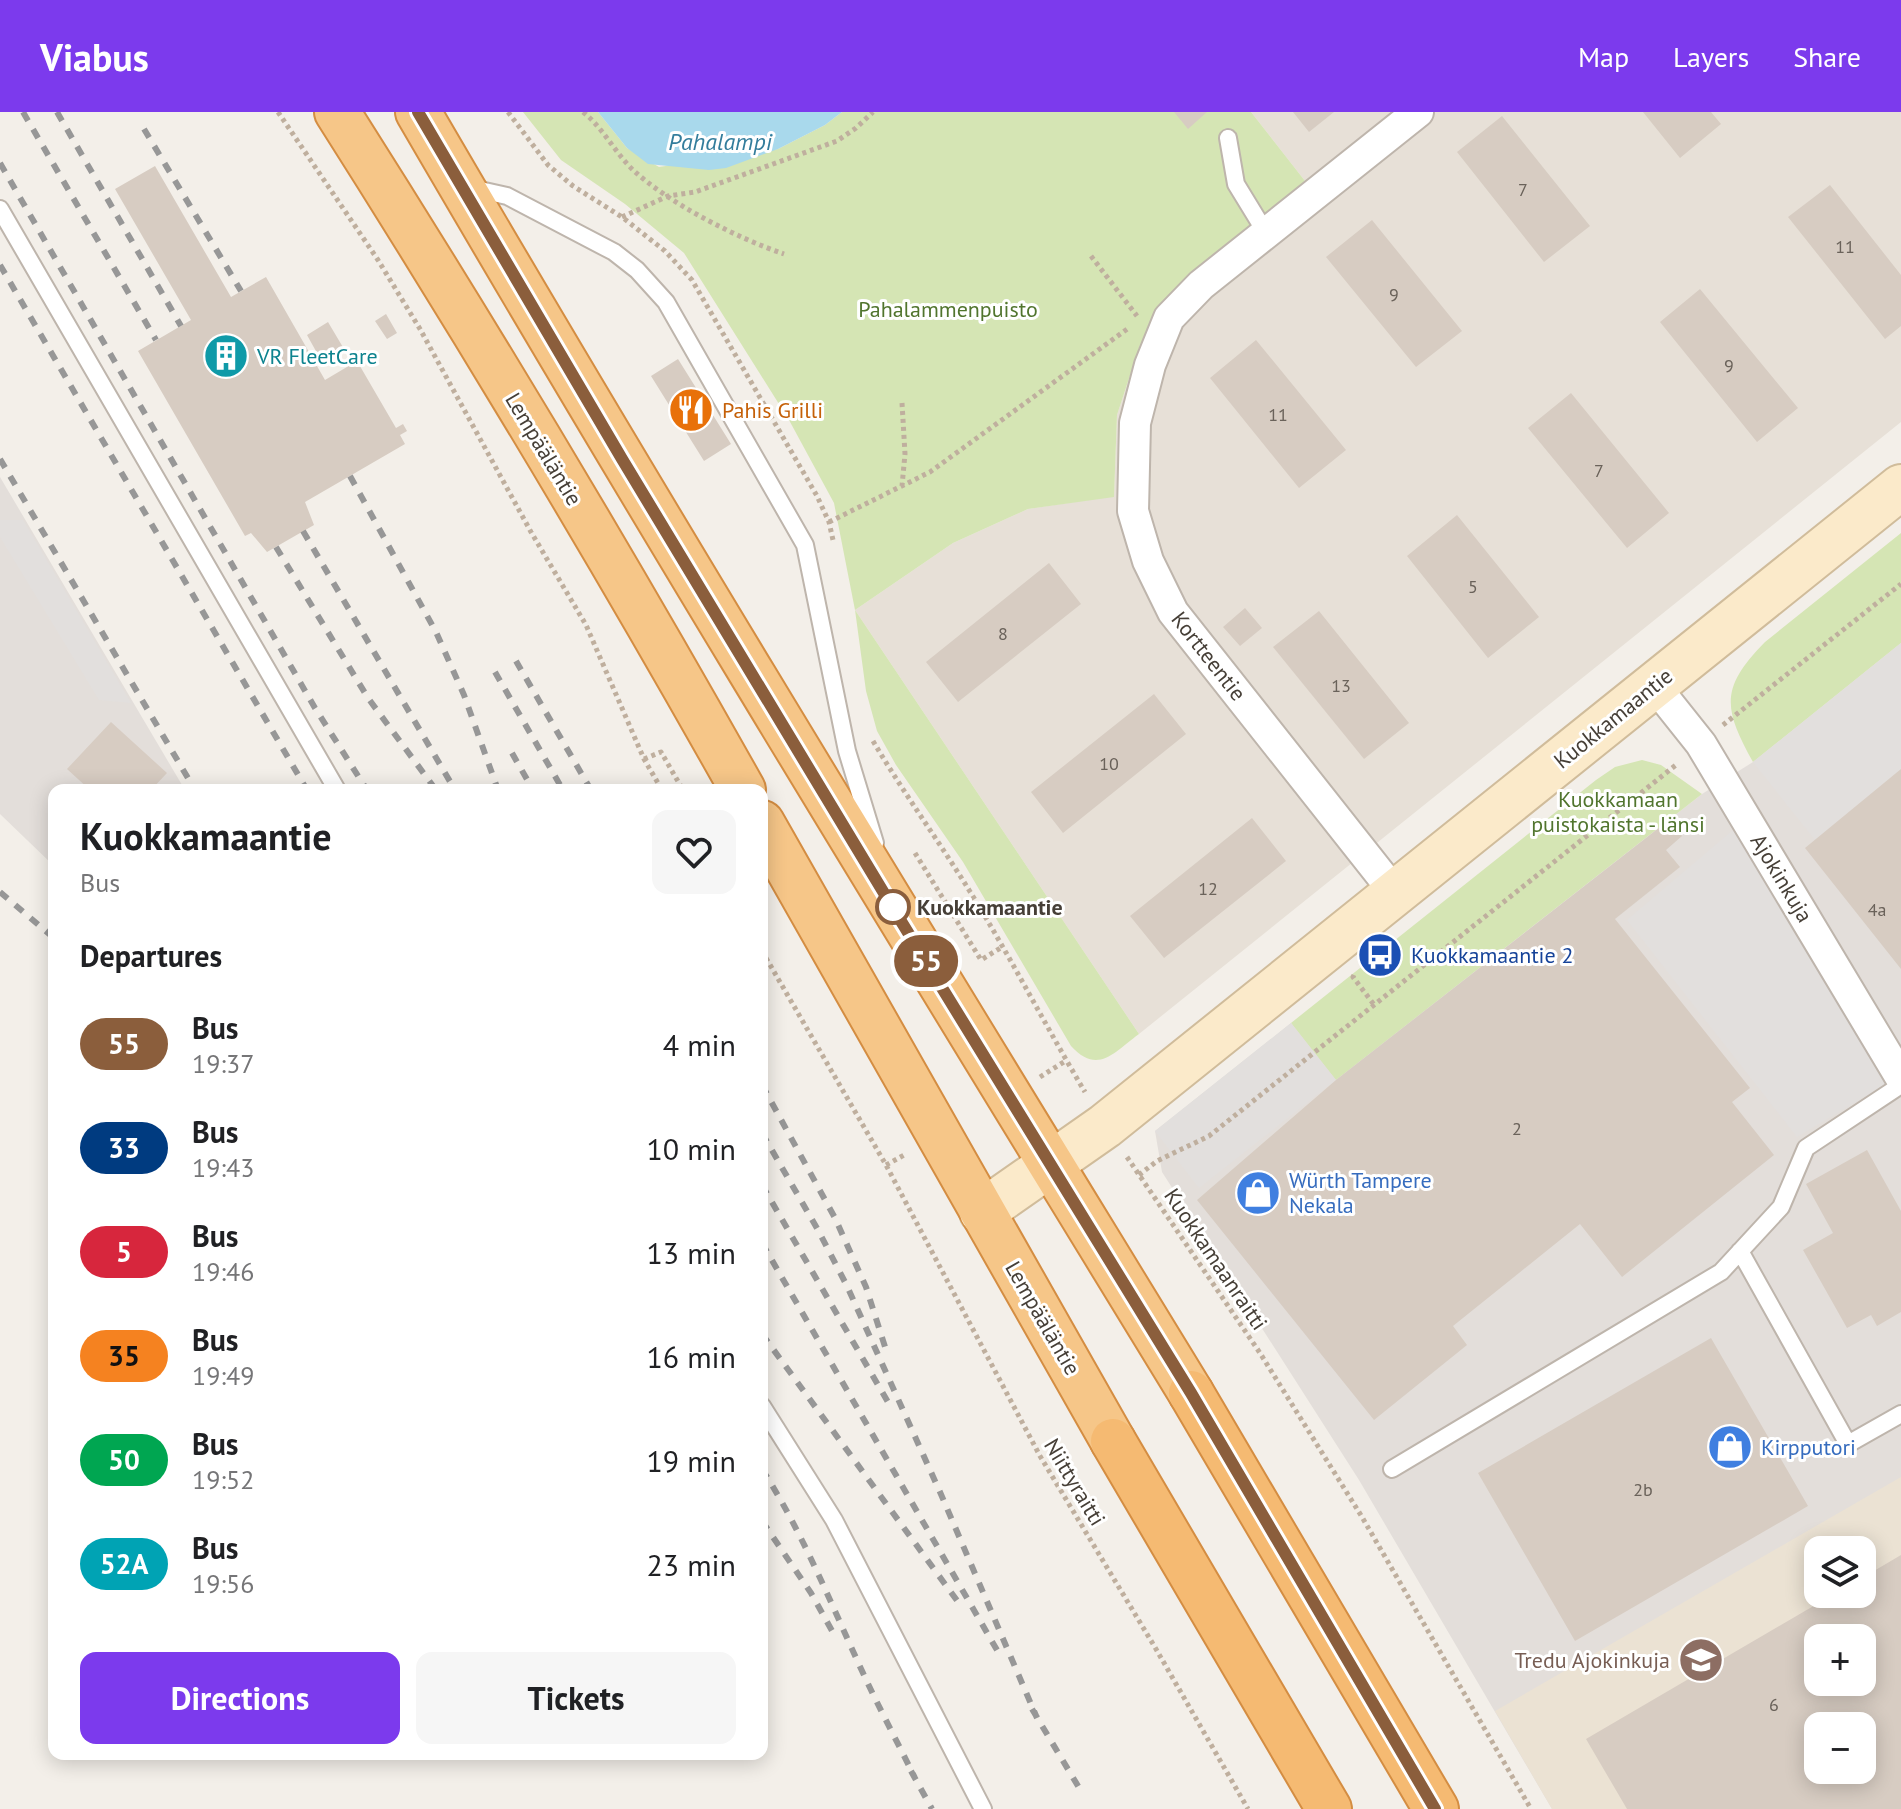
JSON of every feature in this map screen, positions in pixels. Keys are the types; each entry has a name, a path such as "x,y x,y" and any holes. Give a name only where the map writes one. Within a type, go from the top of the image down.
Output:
{"highway":[{"name":"Lempääläntie","path":"337,112 491,361 739,784"},
{"path":"418,112 444,149 622,459 1191,1393 1436,1809"},
{"name":"Lempääläntie","path":"768,834 1113,1441 1329,1809"}],"main road":[{"name":"Kuokkamaantie","path":"982,1212 1105,1126 1901,487"}],"street":[{"name":"Kortteentie","path":"1396,894 1173,612 1148,561 1133,511 1135,423 1150,365 1169,318 1201,285 1418,112"},
{"name":"Ajokinkuja","path":"1654,685 1701,744 1901,1078"}],"lane":[{"path":"1228,138 1236,184 1266,233"},
{"path":"444,149 507,196 614,252 637,270 666,302 805,545 847,751 896,913"},
{"path":"0,209 334,784"},
{"path":"1392,1469 1721,1272 1781,1207 1806,1148 1901,1085"},
{"path":"1740,1251 1848,1444 1901,1414"},
{"path":"768,1416 834,1520 983,1809"}],"path":[{"path":"278,112 378,260 420,329 531,532 586,625 644,759 659,784"},
{"path":"583,112 597,123 631,168 668,196 724,229 758,246 784,254"},
{"path":"622,217 668,196 695,192 837,141 873,112"},
{"path":"829,522 930,472 1140,320 1091,256"},
{"path":"902,403 905,454 902,487"},
{"path":"1139,1175 1157,1161 1209,1136 1649,789 1744,707 1901,584"},
{"name":"Kuokkamaanraitti","path":"867,732 903,793 970,891 1105,1126 1260,1353 1362,1517 1531,1809"},
{"path":"644,759 661,752 680,784"},
{"path":"915,853 981,960 1002,947"},
{"name":"Niittyraitti","path":"768,961 886,1165 1040,1456 1248,1809"},
{"path":"1353,977 1375,1006"}],"shaded area":[{"path":"1251,112 1901,112 1901,422 1139,1034 855,610 953,543 1028,509 1114,496 1117,415 1140,345 1176,289 1305,181"},
{"path":"0,477 181,784 48,784 48,860 0,814"},
{"path":"0,520 23,520 131,703 99,700 0,537"},
{"path":"1901,643 1901,1809 1552,1809 1359,1480 1162,1172 1155,1131 1291,1023 1337,1079 1702,794 1753,762"},
{"path":"1901,643 1901,769 1815,840 1753,762"},
{"path":"1739,825 1891,1081 1797,1137 1627,920"},
{"path":"1291,1023 1336,1080 1199,1188 1155,1131"},
{"name":"Tredu Ajokinkuja","path":"1901,1477 1901,1809 1552,1809 1495,1711"}],"green space":[{"name":"Pahalammenpuisto","path":"523,112 598,112 627,148 659,167 778,149 825,125 842,112 1251,112 1305,181 1176,289 1140,345 1117,415 1114,497 1028,509 953,543 855,610 834,503 789,420 684,253 625,204 561,160"},
{"path":"1901,533 1901,643 1753,762 1732,712 1731,699 1740,673 1765,642"},
{"path":"855,610 1139,1034 1113,1054 1098,1060 1089,1059 1071,1046 963,862 896,765 877,731 866,691"},
{"name":"Kuokkamaan puistokaista - länsi","path":"1642,760 1661,765 1702,794 1336,1080 1291,1023 1596,780 1615,767"}],"water":[{"name":"Pahalampi","path":"598,112 842,112 825,125 778,149 726,168 709,170 648,164 627,148"}],"building":[{"path":"1174,112 1207,112 1188,129"},
{"path":"1293,112 1334,112 1309,132"},
{"path":"1643,112 1711,112 1721,124 1680,158"},
{"path":"1502,116 1590,226 1544,262 1457,152"},
{"name":"VR FleetCare","path":"155,166 231,297 266,277 325,380 357,361 396,428 403,424 407,431 400,435 405,444 305,502 314,525 267,552 251,533 245,536 138,351 191,320 115,189"},
{"path":"1830,185 1901,275 1901,326 1885,339 1788,217"},
{"path":"1372,220 1462,331 1416,367 1326,257"},
{"path":"1700,289 1798,408 1757,442 1660,322"},
{"path":"386,314 397,333 387,339 375,321"},
{"path":"328,322 344,349 322,362 307,335"},
{"path":"1256,340 1346,450 1299,488 1210,378"},
{"name":"Pahis Grilli","path":"678,359 731,444 704,461 651,376"},
{"path":"1571,393 1669,513 1627,548 1528,428"},
{"path":"1457,515 1539,617 1488,658 1407,556"},
{"path":"1049,563 1081,604 958,702 926,662"},
{"path":"1245,608 1262,628 1240,646 1223,627"},
{"path":"1319,611 1409,723 1364,759 1273,647"},
{"path":"1154,694 1186,734 1063,833 1031,792"},
{"path":"111,722 167,773 157,784 83,784 67,769"},
{"path":"1901,769 1901,969 1805,848"},
{"path":"1252,818 1286,861 1164,958 1130,916"},
{"path":"1669,820 1682,836 1666,850 1680,867 1615,919 1750,1088 1732,1102 1774,1155 1622,1277 1580,1224 1453,1326 1467,1345 1374,1420 1197,1200 1336,1080"},
{"path":"1867,1150 1901,1211 1901,1312 1877,1326 1871,1315 1847,1328 1803,1250 1833,1233 1806,1184"},
{"path":"1711,1338 1808,1506 1575,1641 1478,1473"},
{"path":"1901,1555 1901,1809 1627,1809 1586,1739 1810,1608 1876,1608 1876,1570"}],"railway":[{"path":"23,112 156,340"},
{"path":"57,112 181,326"},
{"path":"144,129 241,291"},
{"path":"0,163 315,708 363,784"},
{"path":"0,265 303,784"},
{"path":"0,459 191,784"},
{"path":"350,476 436,632 464,695 496,784"},
{"path":"303,531 451,784"},
{"path":"276,547 368,698 432,784"},
{"path":"516,661 588,784"},
{"path":"495,672 560,784"},
{"path":"512,753 530,784"},
{"path":"0,892 48,933"},
{"path":"768,1096 835,1218 866,1287 886,1350"},
{"path":"768,1143 847,1286 1037,1718"},
{"path":"768,1195 892,1409"},
{"path":"768,1253 1001,1657"},
{"path":"768,1342 961,1606"},
{"path":"768,1479 804,1543 915,1778"},
{"path":"768,1530 811,1593 836,1638"},
{"path":"1032,1709 1081,1791"},
{"path":"911,1771 932,1809"}],"bus line":[{"name":"55","path":"418,112 622,459 1191,1393 1435,1809"}],"place":[{"name":"VR FleetCare","path":"226,356"},
{"name":"Pahis Grilli","path":"691,410"},
{"name":"Kuokkamaantie","path":"893,907"},
{"name":"Kuokkamaantie 2","path":"1380,955"},
{"name":"Würth Tampere Nekala","path":"1258,1193"},
{"name":"Kirpputori","path":"1730,1447"},
{"name":"Tredu Ajokinkuja","path":"1701,1660"}]}
